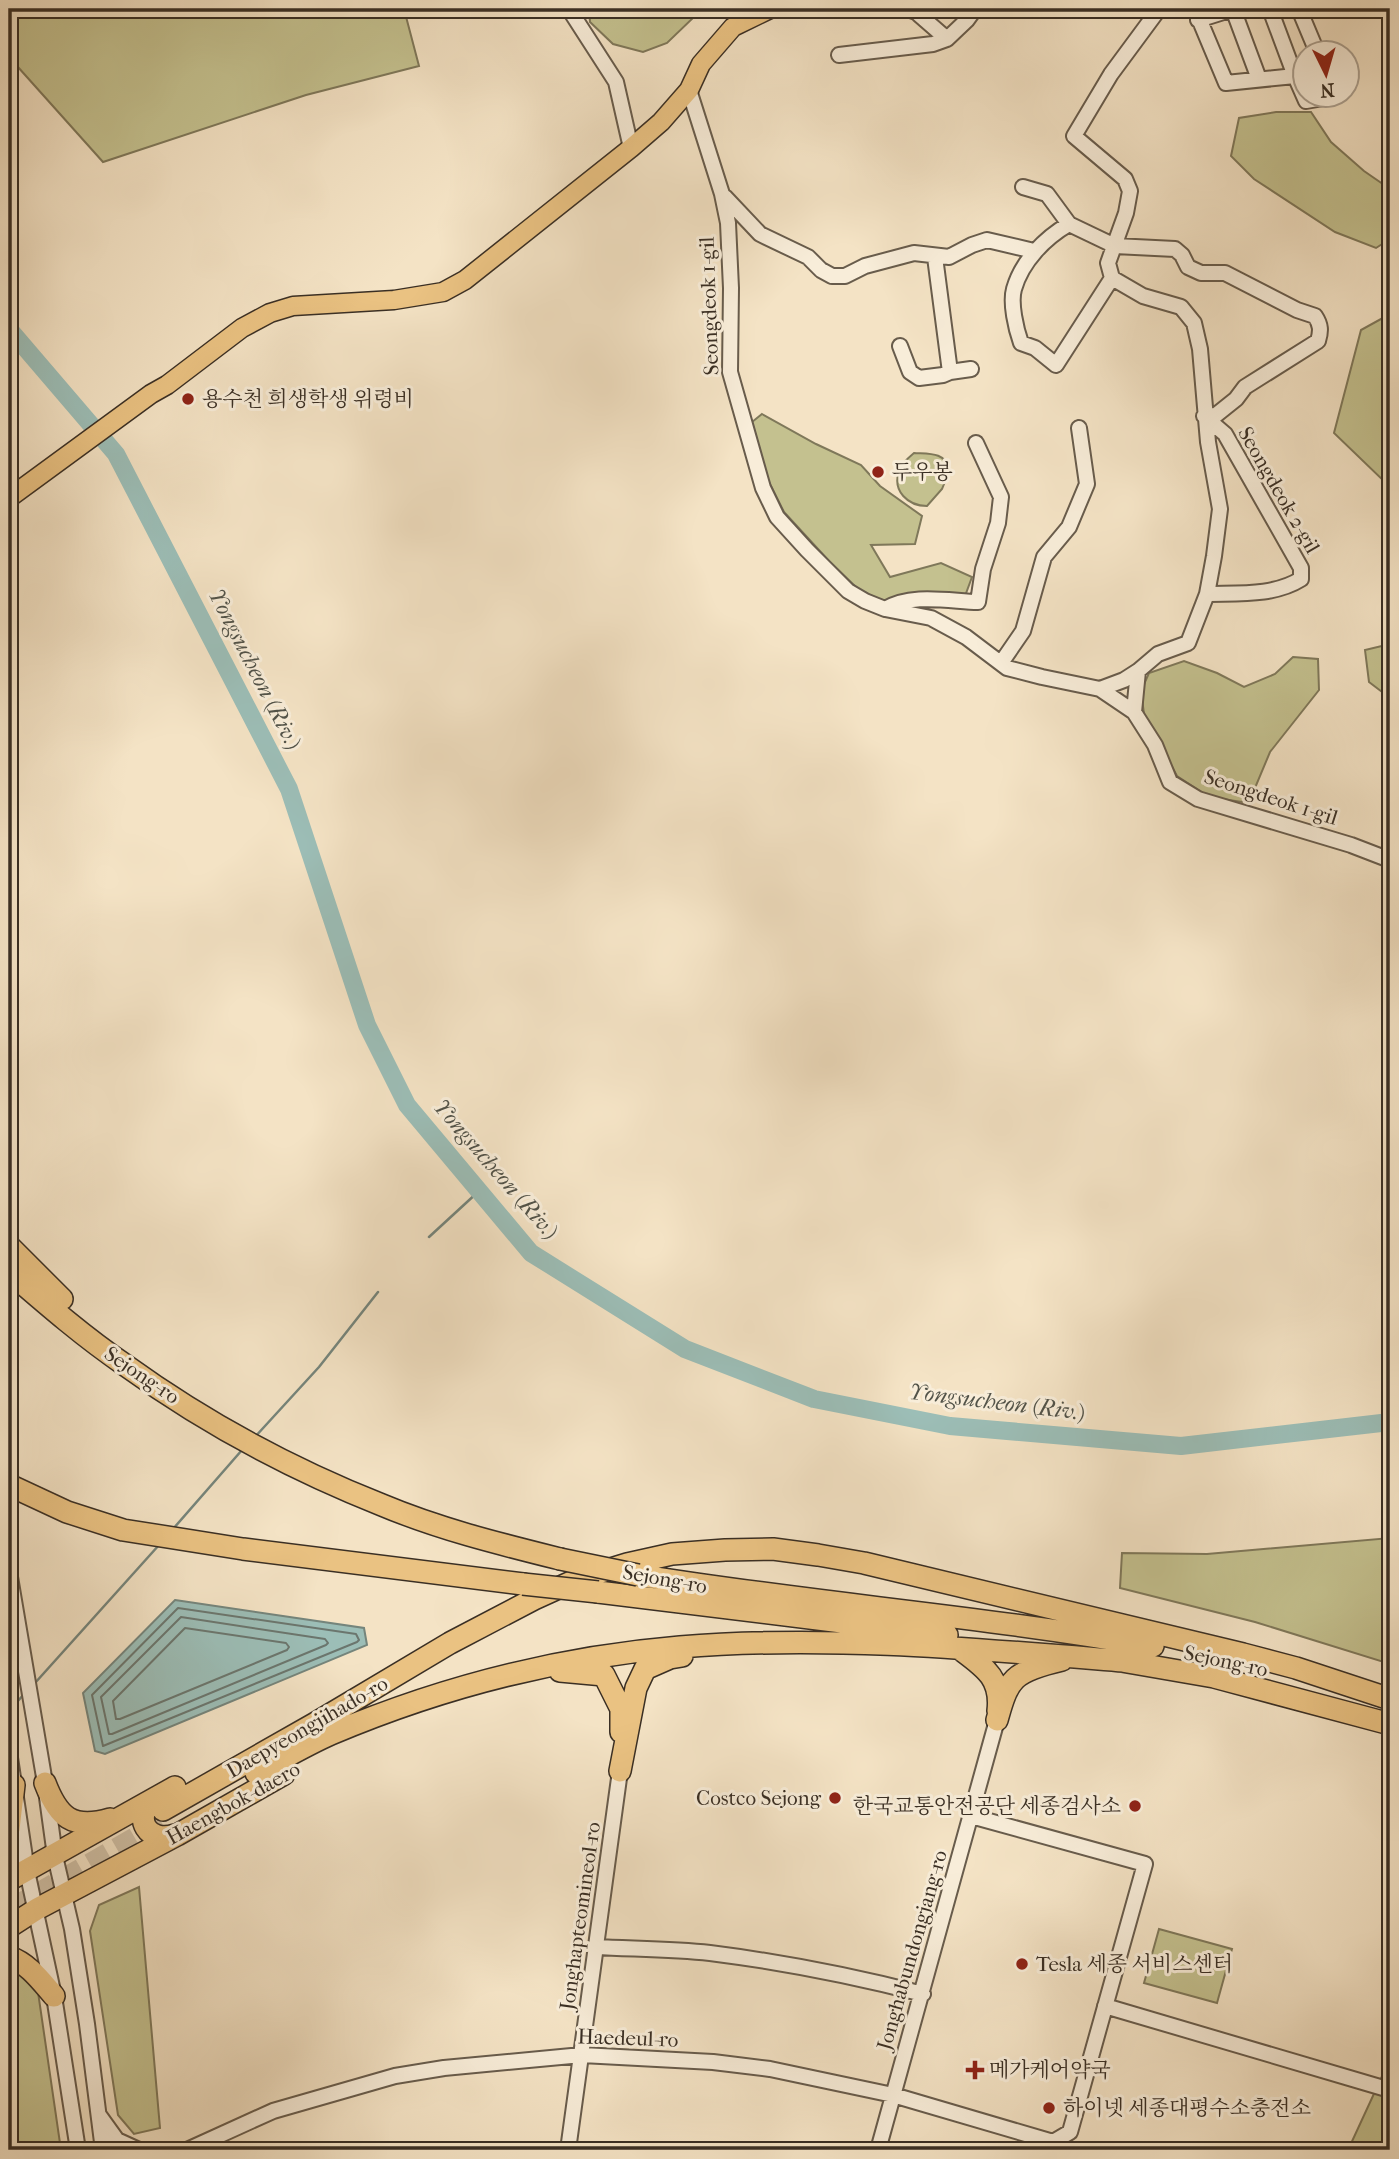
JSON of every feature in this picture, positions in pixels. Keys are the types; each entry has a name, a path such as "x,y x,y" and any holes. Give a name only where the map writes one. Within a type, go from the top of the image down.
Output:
{"highway":[{"path":"9,1246 52,1291 183,1403"},
{"name":"Sejong-ro","path":"9,1272 125,1366 214,1423 323,1480 445,1528 560,1559 638,1575 1127,1642 1213,1657 1390,1700"},
{"name":"Sejong-ro","path":"9,1485 67,1512 122,1530 523,1584 986,1640 1124,1661 1214,1677 1390,1724"},
{"name":"Daepyeongjihado-ro","path":"160,1815 450,1643 534,1599 578,1579 672,1554 773,1549 863,1563 1243,1654 1296,1668 1390,1700"},
{"path":"523,1671 588,1658 649,1650 730,1645 868,1644 1124,1661"},
{"path":"620,1771 636,1688 645,1669 670,1658 730,1645"},
{"path":"960,1649 991,1675 996,1684 999,1700 997,1720"},
{"path":"997,1720 1007,1692 1016,1678 1044,1664 1076,1657"},
{"path":"523,1671 604,1675 621,1709 620,1771"},
{"name":"Haengbok-daero","path":"18,1875 55,1856 160,1815 288,1771 462,1688 523,1671"},
{"path":"45,1783 52,1802 68,1820 83,1823 160,1815"},
{"path":"9,1829 14,1785"},
{"name":"Haengbok-daero","path":"9,1927 65,1895 160,1815"},
{"path":"9,1956 20,1961 54,1996"}],"main road":[{"path":"9,498 242,328 270,313 293,306 394,300 443,292 465,280 661,122 689,90 701,64 733,27 770,9"}],"street":[{"path":"569,9 616,82 631,148"},
{"path":"908,9 916,12 947,39"},
{"path":"839,55 933,44 947,39 975,9"},
{"path":"1069,223 1034,251 1013,291 1014,319 1021,343 1035,348 1056,366 1112,278 1108,264 1126,213 1130,191 1125,179 1074,136 1111,74 1160,9"},
{"path":"1259,79 1233,9 1196,15 1226,83 1290,76"},
{"path":"1270,9 1290,63"},
{"path":"1299,9 1311,38"},
{"name":"Seongdeok 1-gil","path":"689,90 722,194 727,223 731,288 730,372 763,488 777,517 830,574 848,591 865,601 885,609 931,618 966,637 1007,668 1100,689 1134,712 1155,744 1170,782 1198,799 1351,845 1390,860"},
{"path":"1023,187 1047,194 1069,223 1115,246 1175,249 1182,255 1188,267 1201,274 1225,273 1297,310 1315,316 1320,323 1318,341 1245,387 1236,399 1216,415 1204,416"},
{"name":"Seongdeok 1-gil","path":"722,194 736,212 760,234 807,257 832,276 845,276 865,266 914,253 949,257 987,240 1034,251"},
{"path":"935,257 950,372"},
{"name":"Seongdeok 2-gil","path":"1100,689 1124,680 1158,654 1188,643 1207,594 1220,509 1204,416 1201,359 1194,323 1181,307 1143,296 1112,278"},
{"path":"900,346 910,372 919,378 971,369"},
{"name":"Seongdeok 2-gil","path":"1204,416 1225,434 1301,568 1301,579 1275,590 1207,594"},
{"path":"1001,663 1023,631 1044,557 1069,527 1087,484 1079,428"},
{"path":"885,609 897,602 918,600 978,602 983,569 998,523 1001,497 976,443"},
{"path":"1134,712 1138,671"},
{"path":"9,1571 55,1856 65,1895 87,2024 103,2150"},
{"name":"Jonghabundongjang-ro","path":"878,2150 997,1720"},
{"path":"9,1751 14,1785 18,1875 37,1909 54,1996 78,2150"},
{"name":"Jonghapteomineol-ro","path":"568,2150 620,1771"},
{"path":"971,1816 1145,1864 1105,2006 1390,2090"},
{"path":"596,1947 710,1953 876,1982 922,1994"},
{"name":"Haedeul-ro","path":"187,2150 273,2110 395,2076 444,2068 582,2055 713,2062 770,2069 893,2095 1052,2142 1070,2132 1105,2006"},
{"path":"99,2114 117,2140 139,2150"}],"shaded area":[{"path":"9,9 404,9 419,66 306,95 103,162 9,57"},
{"path":"589,9 697,9 695,16 667,43 643,52 613,44 590,22"},
{"path":"1276,112 1311,112 1331,142 1364,171 1390,189 1390,239 1376,248 1335,232 1254,179 1231,156 1239,118"},
{"path":"1390,314 1390,487 1334,433 1361,330"},
{"path":"762,414 861,465 880,486 922,516 915,544 871,545 890,577 941,563 972,577 965,596 888,604 858,589 784,512 768,480 752,422"},
{"path":"914,453 940,457 950,469 942,489 927,506 908,500 898,485 900,468"},
{"path":"1390,644 1390,698 1369,682 1365,650"},
{"path":"1293,657 1318,659 1319,690 1270,752 1255,788 1242,802 1209,797 1177,776 1144,714 1141,691 1149,673 1184,661 1217,673 1244,687 1275,674"},
{"path":"1390,1538 1390,1664 1255,1622 1120,1588 1122,1553 1207,1554"},
{"path":"139,1887 160,2128 134,2134 118,2115 90,1931 99,1905"},
{"path":"1159,1929 1232,1949 1217,2003 1144,1983"},
{"path":"9,1965 31,1979 38,1992 61,2150 9,2150"},
{"path":"1390,2059 1390,2150 1348,2150"}],"water":[{"path":"175,1600 364,1628 367,1645 105,1754 95,1751 83,1693"}],"waterway":[{"name":"Yongsucheon (Riv.)","path":"9,329 116,454 289,789 367,1025 407,1105 531,1253 685,1349 814,1399 950,1426 1181,1446 1390,1422"},
{"path":"429,1237 479,1191"},
{"path":"254,1438 319,1367 378,1292"},
{"path":"173,1529 242,1450"},
{"path":"35,1683 159,1545"},
{"path":"9,1711 25,1693"}],"tunnel":[{"path":"9,1910 168,1819"}],"place":[{"name":"용수천 희생학생 위령비","path":"188,399"},
{"name":"두우봉","path":"878,472"},
{"name":"Costco Sejong","path":"835,1798"},
{"name":"한국교통안전공단 세종검사소","path":"1135,1806"},
{"name":"Tesla 세종 서비스센터","path":"1022,1964"},
{"name":"메가케어약국","path":"975,2070"},
{"name":"하이넷 세종대평수소충전소","path":"1049,2108"}]}
